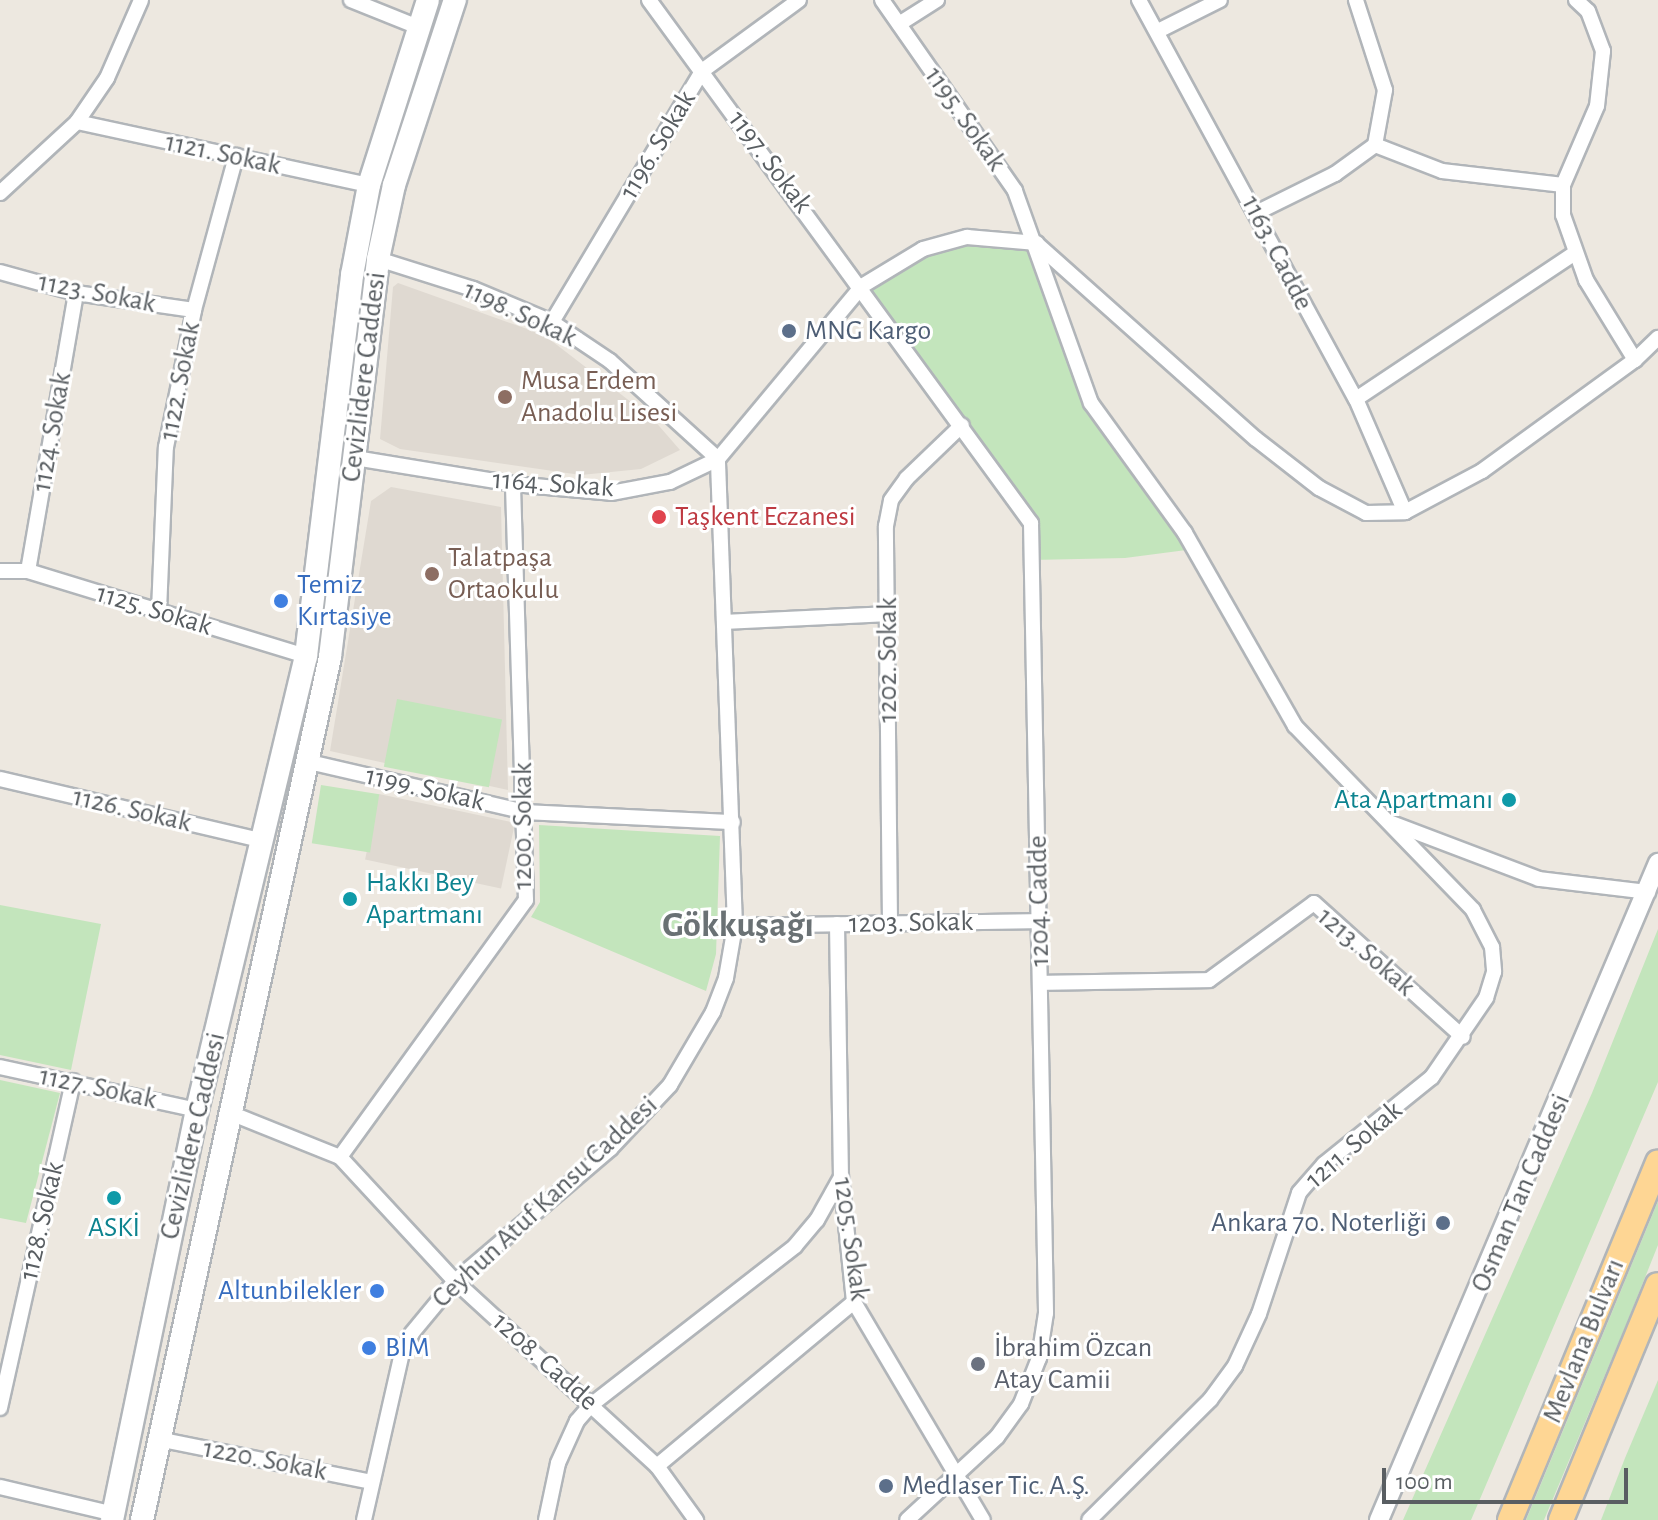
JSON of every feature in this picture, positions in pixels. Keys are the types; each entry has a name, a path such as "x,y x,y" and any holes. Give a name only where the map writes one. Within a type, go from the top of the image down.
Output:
{"highway":[{"name":"Mevlana Bulvarı","path":"1510,1520 1658,1162"},
{"name":"Mevlana Bulvarı","path":"1561,1520 1658,1285"}],"main road":[{"name":"Cevizlidere Caddesi","path":"113,1517 197,1110 285,755 306,656 352,275 369,185 428,0"},
{"name":"Cevizlidere Caddesi","path":"142,1520 228,1112 309,762 330,657 378,259 394,185 455,0"},
{"path":"285,755 309,762"}],"street":[{"path":"0,193 77,122 107,78 141,0"},
{"path":"351,0 418,27"},
{"name":"1197. Sokak","path":"649,0 862,286"},
{"name":"1196. Sokak","path":"552,322 702,71 799,0"},
{"name":"1195. Sokak","path":"882,0 1015,191 1037,243 1059,321 1091,403 1185,533 1295,726 1381,819"},
{"path":"899,24 937,0"},
{"name":"1163. Cadde","path":"1139,0 1160,30 1356,399 1405,512"},
{"path":"1160,30 1220,0"},
{"path":"1258,212 1335,174 1375,145 1385,90 1356,0"},
{"path":"1576,0 1588,11 1603,51 1597,106 1563,185 1563,215 1575,253 1635,360"},
{"name":"1121. Sokak","path":"77,122 369,185"},
{"path":"1375,145 1442,171 1563,185"},
{"name":"1122. Sokak","path":"159,611 166,447 194,310 236,156"},
{"name":"1164. Sokak","path":"355,458 513,484 611,493 670,482 718,459 862,286 923,249 967,237 1037,243"},
{"path":"1037,243 1256,439 1319,488 1366,513 1405,512 1482,471 1635,360 1658,338"},
{"path":"1356,399 1575,253"},
{"name":"1198. Sokak","path":"378,259 473,289 552,322 610,361 718,459"},
{"name":"1123. Sokak","path":"0,272 76,293 194,310"},
{"name":"1204. Cadde","path":"862,286 1031,523 1046,1313 1039,1358 1021,1404 928,1514 907,1520"},
{"name":"1124. Sokak","path":"28,571 76,293"},
{"name":"1202. Sokak","path":"890,923 886,526 891,500 962,425"},
{"name":"Ceyhun Atuf Kansu Caddesi","path":"364,1520 402,1353 425,1313 455,1281 610,1149 670,1085 713,1012 726,978 735,926 718,459"},
{"name":"1200. Sokak","path":"340,1157 526,900 526,812 513,484"},
{"name":"1125. Sokak","path":"0,571 28,571 306,656"},
{"path":"725,622 888,614"},
{"name":"1199. Sokak","path":"309,762 526,812 733,822"},
{"name":"1126. Sokak","path":"0,779 264,841"},
{"path":"1381,819 1539,879 1648,892"},
{"name":"1211. Sokak","path":"1089,1520 1210,1400 1235,1366 1259,1314 1285,1225 1299,1193 1324,1164 1432,1077 1463,1037 1494,972 1492,947 1473,910 1381,819"},
{"name":"Osman Tan Caddesi","path":"1379,1520 1658,863"},
{"name":"1213. Sokak","path":"1041,983 1209,980 1314,903 1463,1037"},
{"name":"1203. Sokak","path":"735,926 1039,921"},
{"name":"1205. Sokak","path":"837,924 841,1176 854,1302 983,1520"},
{"name":"1127. Sokak","path":"0,1067 197,1110"},
{"name":"1128. Sokak","path":"0,1408 73,1081"},
{"name":"1208. Cadde","path":"228,1112 340,1157 455,1281 657,1466 696,1520"},
{"path":"546,1520 558,1463 577,1421 591,1405 795,1246 817,1220 841,1176"},
{"path":"657,1466 854,1302"},
{"name":"1220. Sokak","path":"158,1439 372,1482"},
{"path":"0,1487 113,1517"}],"shaded area":[{"name":"Musa Erdem Anadolu Lisesi","path":"398,283 544,335 653,419 680,450 641,469 581,475 400,449 380,439 393,287"},
{"name":"Talatpaşa Ortaokulu","path":"391,487 501,507 508,790 330,751 371,501"},
{"path":"379,794 515,823 501,888 365,860"}],"green space":[{"path":"967,237 1037,243 1091,403 1194,549 1125,558 1032,560 1031,523 862,286 923,249"},
{"path":"397,699 502,719 489,787 384,767"},
{"path":"321,785 379,794 370,853 312,843"},
{"path":"539,825 720,836 716,954 706,991 531,917 540,902"},
{"path":"0,905 101,924 71,1070 0,1055"},
{"path":"1658,929 1658,1082 1471,1520 1403,1520 1592,1093"},
{"path":"0,1080 60,1093 26,1223 0,1218"},
{"path":"1658,1201 1658,1245 1626,1325 1544,1520 1526,1520"},
{"path":"1658,1380 1658,1520 1601,1520 1625,1458"}],"place":[{"name":"MNG Kargo","path":"789,331"},
{"name":"Musa Erdem Anadolu Lisesi","path":"505,397"},
{"name":"Taşkent Eczanesi","path":"659,517"},
{"name":"Talatpaşa Ortaokulu","path":"432,574"},
{"name":"Temiz Kırtasiye","path":"281,601"},
{"name":"Ata Apartmanı","path":"1509,800"},
{"name":"Hakkı Bey Apartmanı","path":"350,899"},
{"name":"ASKİ","path":"114,1198"},
{"name":"Ankara 70. Noterliği","path":"1443,1223"},
{"name":"Altunbilekler","path":"377,1291"},
{"name":"BİM","path":"369,1348"},
{"name":"İbrahim Özcan Atay Camii","path":"978,1364"},
{"name":"Medlaser Tic. A.Ş.","path":"886,1486"}],"district":[{"name":"Gökkuşağı","path":"738,926"}]}
